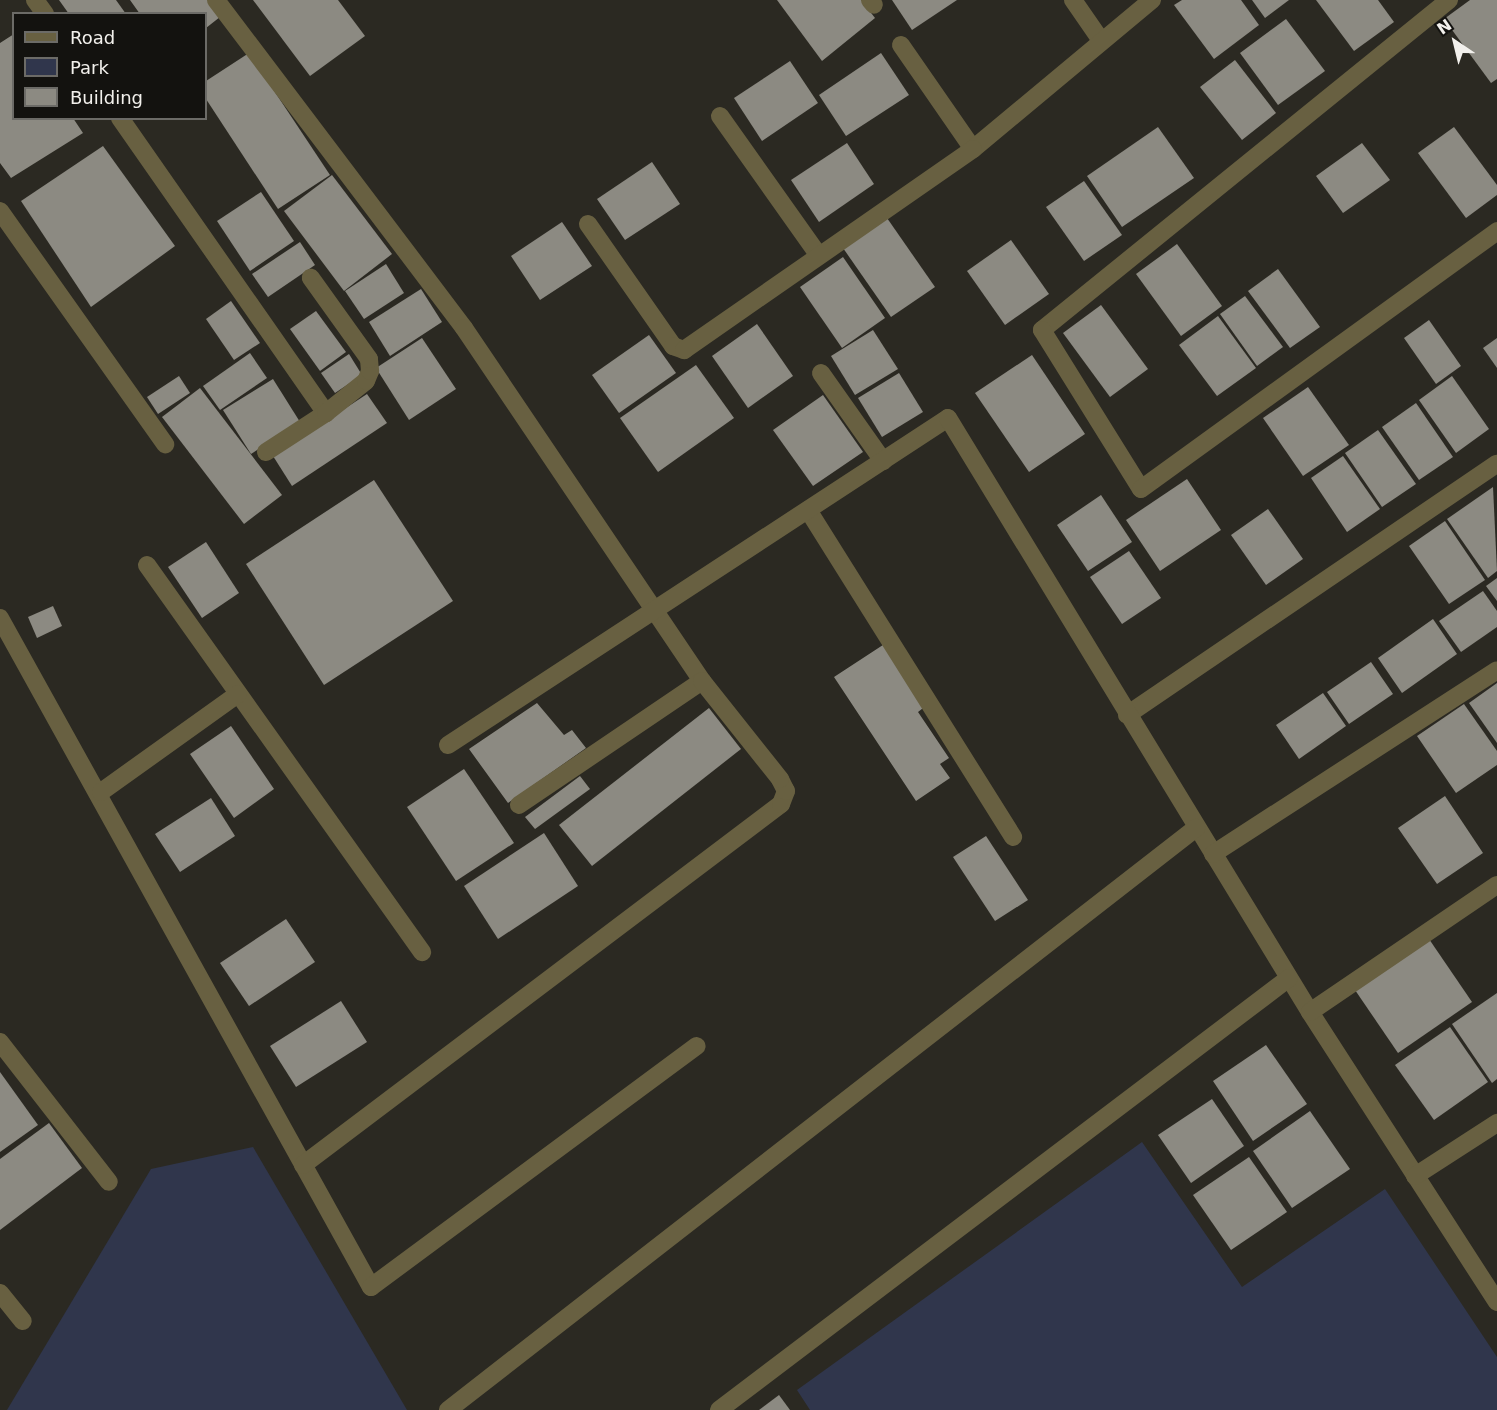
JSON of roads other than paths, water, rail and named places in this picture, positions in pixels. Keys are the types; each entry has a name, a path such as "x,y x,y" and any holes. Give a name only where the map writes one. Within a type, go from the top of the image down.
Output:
{"street":[{"path":"216,0 464,328 702,681 780,779 786,791 781,804 303,1165"},
{"path":"1073,0 1100,39"},
{"path":"588,224 673,346 684,350 973,149 1100,39 1152,0"},
{"path":"1449,0 1042,330 1141,489 1497,231"},
{"path":"901,45 973,149"},
{"path":"720,116 819,256"},
{"path":"121,120 326,413"},
{"path":"0,211 165,444"},
{"path":"266,452 326,413 366,381 369,359 311,278"},
{"path":"821,373 884,460"},
{"path":"448,745 948,418 1310,1012 1497,1302"},
{"path":"1127,715 1497,464"},
{"path":"808,510 1013,837"},
{"path":"147,565 422,952"},
{"path":"0,618 101,792 370,1287 697,1047"},
{"path":"1213,854 1497,670"},
{"path":"519,805 702,681"},
{"path":"101,792 238,694"},
{"path":"448,1410 1196,828"},
{"path":"1310,1012 1497,885"},
{"path":"719,1410 1289,978"},
{"path":"0,1042 109,1182"},
{"path":"1415,1176 1497,1123"},
{"path":"0,1293 23,1321"}]}
